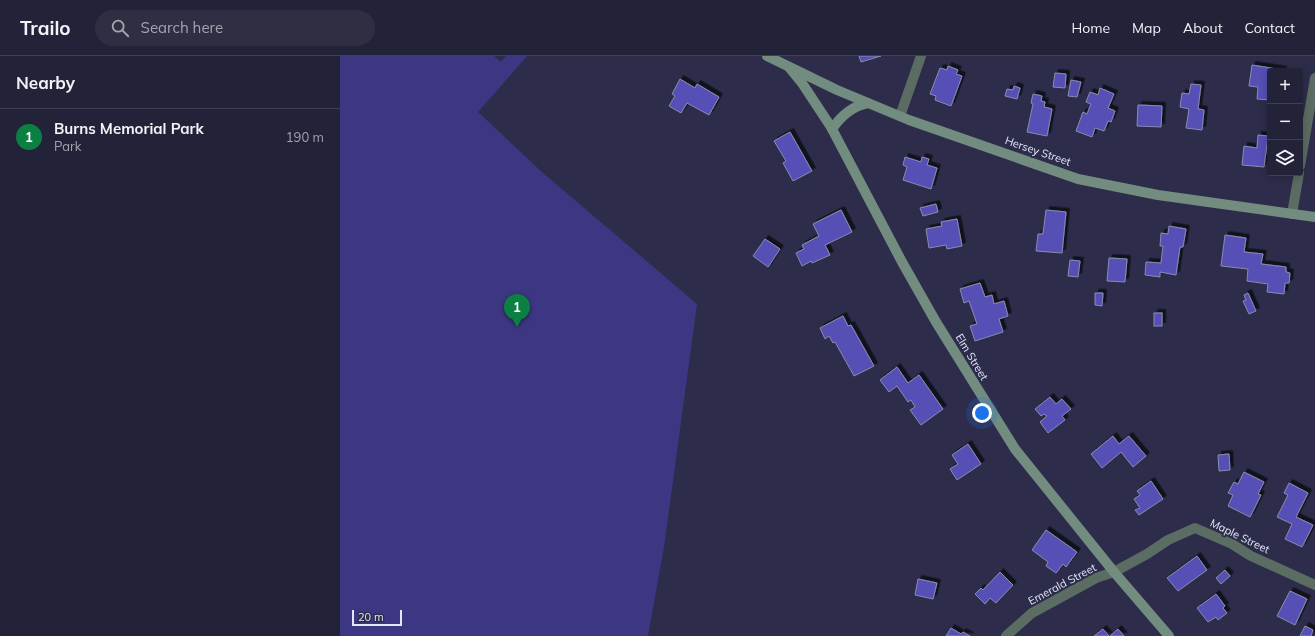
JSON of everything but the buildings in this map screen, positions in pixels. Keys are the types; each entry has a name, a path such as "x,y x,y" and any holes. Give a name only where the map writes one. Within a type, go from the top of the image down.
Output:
{"street":[{"name":"Hersey Street","path":"767,56 868,103 900,116 1078,178 1158,195 1315,217"},
{"path":"900,116 921,56"},
{"name":"Elm Street","path":"789,67 814,99 832,129 902,262 936,322 1015,449 1114,572 1169,636"},
{"path":"1303,148 1315,78"},
{"path":"832,129 854,107 868,103"},
{"path":"1292,214 1298,176"},
{"name":"Maple Street","path":"1114,572 1147,554 1168,540 1195,528 1232,544 1251,556 1315,585"},
{"name":"Emerald Street","path":"1006,636 1032,613 1096,578 1114,572"}],"shaded area":[{"path":"340,56 494,56 501,62 506,56 527,56 478,112 543,173 697,304 664,547 648,636 340,636"}],"place":[{"name":"Burns Memorial Park","path":"517,327"}]}
